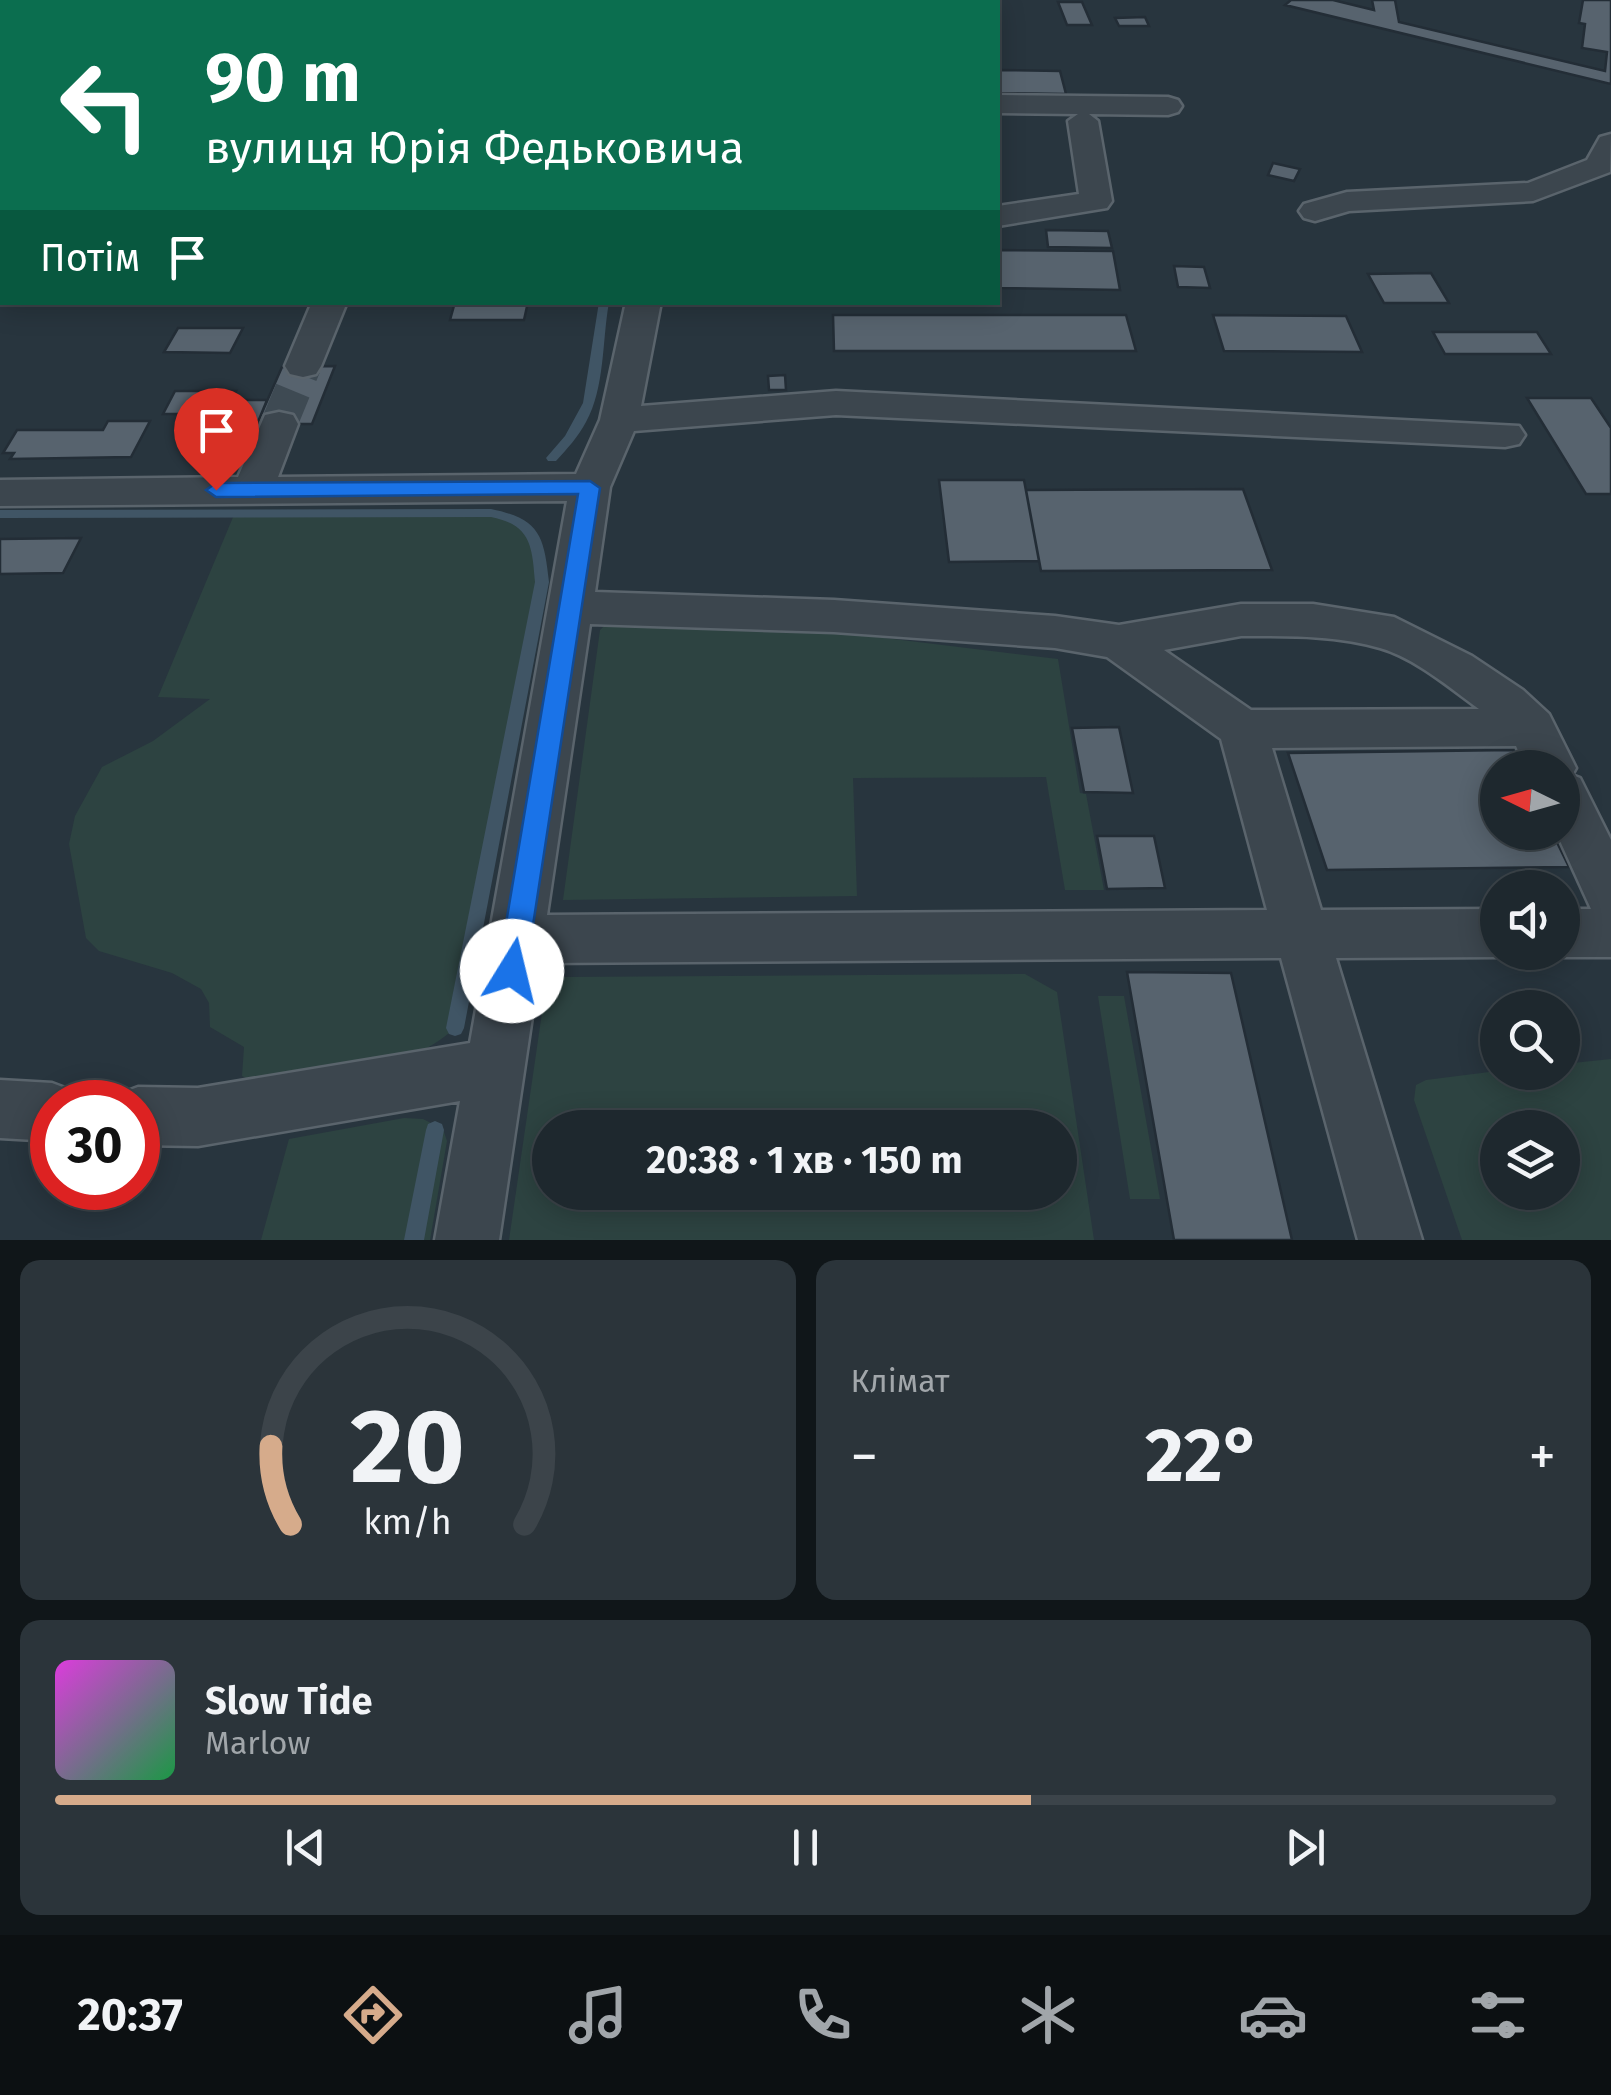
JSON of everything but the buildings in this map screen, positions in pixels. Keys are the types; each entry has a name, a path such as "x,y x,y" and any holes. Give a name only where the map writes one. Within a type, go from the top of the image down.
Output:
{"street":[{"path":"1000,104 1168,106"},
{"path":"1000,216 1096,201 1083,121"},
{"path":"1315,211 1347,202 1533,192 1599,166 1611,143"},
{"path":"304,366 329,305"},
{"path":"467,1240 590,488 619,420 643,305"},
{"path":"619,420 836,402 1505,435"},
{"path":"252,490 280,424"},
{"path":"0,493 590,488"},
{"path":"571,607 834,616 1055,632 1119,642 1241,620 1313,620 1394,634 1456,668 1506,703 1541,748"},
{"path":"1119,642 1242,730 1541,748"},
{"path":"1242,730 1390,1240"},
{"path":"1580,829 1611,894"},
{"path":"1580,933 1611,933"},
{"path":"518,939 1480,934"},
{"path":"160,1116 198,1117 247,1110 496,1067"},
{"path":"0,1109 30,1111"}],"green space":[{"path":"236,510 513,515 532,537 542,582 455,1028 413,1055 389,1063 261,1086 242,1076 244,1047 210,1027 209,1003 201,989 172,973 99,951 86,938 69,844 75,816 102,767 153,741 210,699 158,697"},
{"path":"607,623 795,627 1058,659 1080,793 1086,794 1104,890 1065,890 1046,777 853,778 857,896 563,900 600,630"},
{"path":"1025,974 1057,992 1075,1110 532,1110 532,1210 1077,1210 1077,1126 1094,1240 509,1240 545,992 552,981 564,977"},
{"path":"1098,996 1124,996 1160,1199 1130,1199"},
{"path":"1611,1059 1611,1240 1462,1240 1414,1100 1416,1085 1426,1080 1480,1073 1480,1090 1580,1090 1580,1062"},
{"path":"404,1118 423,1119 443,1129 447,1141 430,1240 261,1240 289,1139"}],"waterway":[{"path":"552,458 570,439 589,403 603,305"},
{"path":"0,514 491,513 526,527 536,544 542,582 455,1028"},
{"path":"414,1240 435,1130"}],"tunnel":[{"path":"279,424 303,366"}],"route":[{"path":"216,490 590,488 512,971"}]}
